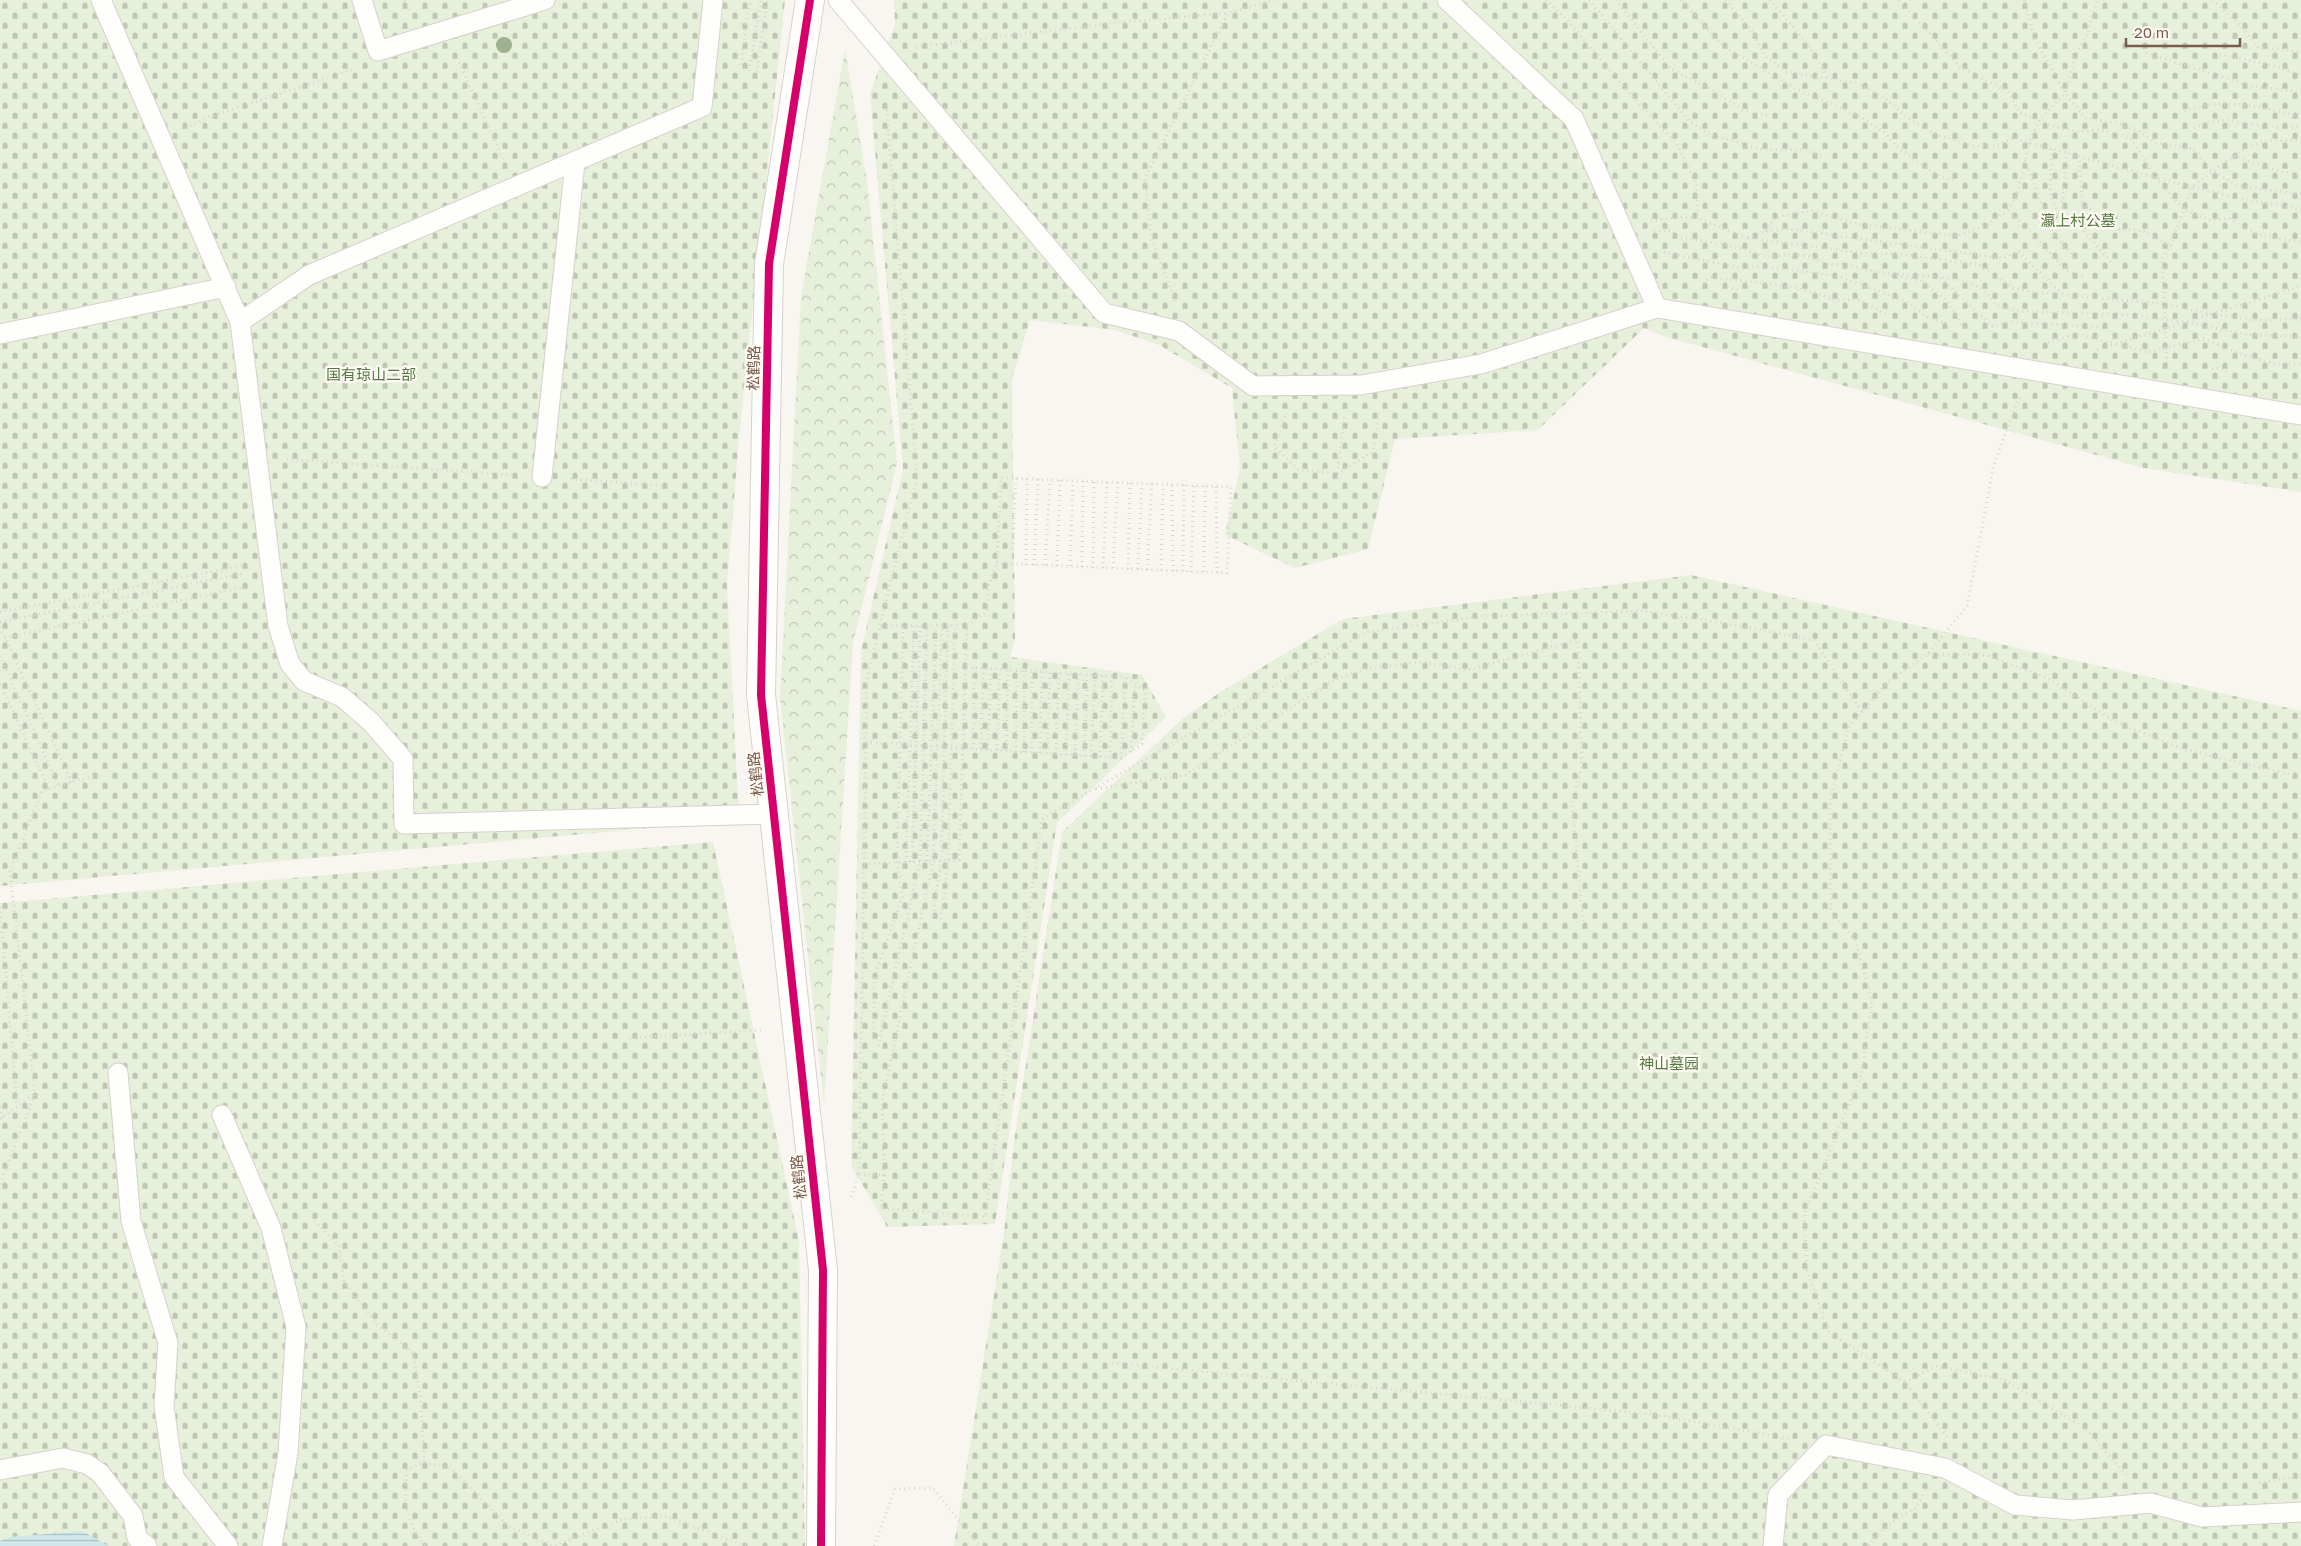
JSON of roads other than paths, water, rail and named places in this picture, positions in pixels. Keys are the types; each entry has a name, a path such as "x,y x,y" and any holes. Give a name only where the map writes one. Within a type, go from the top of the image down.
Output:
{"street":[{"name":"松鹤路","path":"810,0 769,264 762,695 823,1270 821,1546"}],"lane":[{"path":"101,0 240,322 278,626 290,664 304,680 342,697 371,722 403,759 404,824 774,814"},
{"path":"362,0 378,51 546,0"},
{"path":"240,322 308,275 702,107 713,0"},
{"path":"838,0 1104,313 1179,331 1253,386 1356,385 1481,364 1657,308 2301,415"},
{"path":"1447,0 1574,119 1657,308"},
{"path":"542,477 574,162"},
{"path":"0,334 226,287"},
{"path":"118,1073 131,1221 168,1343 164,1406 174,1477 228,1546"},
{"path":"222,1115 271,1228 296,1327 288,1453 272,1546"},
{"path":"1773,1546 1778,1495 1826,1445 1944,1468 2015,1505 2073,1510 2150,1503 2202,1517 2301,1512"},
{"path":"0,1470 63,1458 86,1464 100,1473 133,1516 136,1538 147,1546"}],"water":[{"path":"83,1531 108,1546 0,1546 0,1541 10,1537"}],"park label":[{"name":"瀛上村公墓","path":"2078,221"},
{"name":"国有琼山二部","path":"371,375"},
{"name":"神山墓园","path":"1669,1064"}]}
